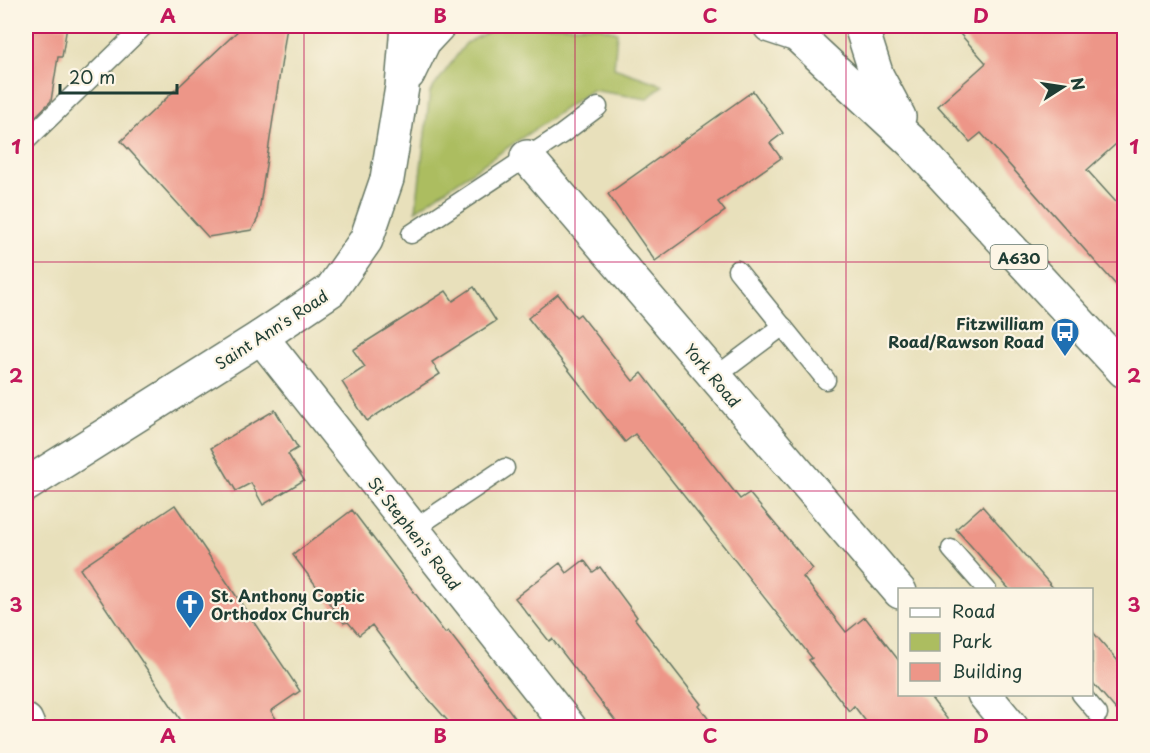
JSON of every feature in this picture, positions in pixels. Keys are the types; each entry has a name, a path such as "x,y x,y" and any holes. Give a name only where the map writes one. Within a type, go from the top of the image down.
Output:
{"street":[{"name":"Saint Ann's Road","path":"26,485 261,338 332,290 366,240 387,179 402,87 407,26"},
{"name":"Saint Ann's Road","path":"402,87 424,41 438,26"},
{"name":"A630","path":"770,26 797,34 913,142 1125,371"},
{"name":"A630","path":"861,26 877,76 913,142"},
{"name":"York Road","path":"527,157 898,590"},
{"name":"St Stephen's Road","path":"261,338 570,728"},
{"path":"986,696 1012,728"},
{"path":"26,721 29,728"}],"lane":[{"path":"26,141 144,26"},
{"path":"411,234 598,107"},
{"path":"737,270 826,380"},
{"path":"715,377 783,326"},
{"path":"412,530 505,468"},
{"path":"951,549 985,588"},
{"path":"1082,696 1098,714"}],"green space":[{"path":"500,26 596,26 617,32 614,68 663,85 647,99 592,90 416,210 430,92 466,43"}],"building":[{"path":"26,26 67,26 62,57 58,57 51,101 26,126"},
{"path":"243,26 287,26 258,218 252,230 208,237 121,141"},
{"path":"953,26 1125,26 1125,136 1087,170 1125,212 1125,295 981,133 970,142 938,106 986,63"},
{"path":"753,91 783,133 770,143 781,158 718,202 725,211 655,261 608,194"},
{"path":"474,287 496,321 432,362 440,374 367,421 342,382 365,367 353,350 446,291 453,301"},
{"path":"558,294 576,317 580,314 633,381 642,373 740,499 749,493 813,569 803,577 846,632 865,617 898,659 898,696 930,696 954,728 871,728 854,706 849,711 809,660 812,658 635,434 625,442 528,318"},
{"path":"275,410 298,448 288,454 304,480 263,505 251,483 236,491 211,448"},
{"name":"St. Anthony Coptic Orthodox Church","path":"175,505 300,691 271,711 282,728 186,728 80,569"},
{"path":"982,506 1053,588 1008,588 956,529"},
{"path":"352,510 445,633 448,631 523,728 454,728 418,687 372,625 359,635 348,622 344,623 293,555"},
{"path":"584,560 593,572 600,567 637,617 635,619 701,704 699,706 715,728 621,728 552,639 549,641 515,598 560,563 567,573"},
{"path":"1093,632 1125,669 1125,720 1093,683"}],"place":[{"name":"Fitzwilliam Road/Rawson Road","path":"1065,358"},
{"name":"St. Anthony Coptic Orthodox Church","path":"190,630"}]}
